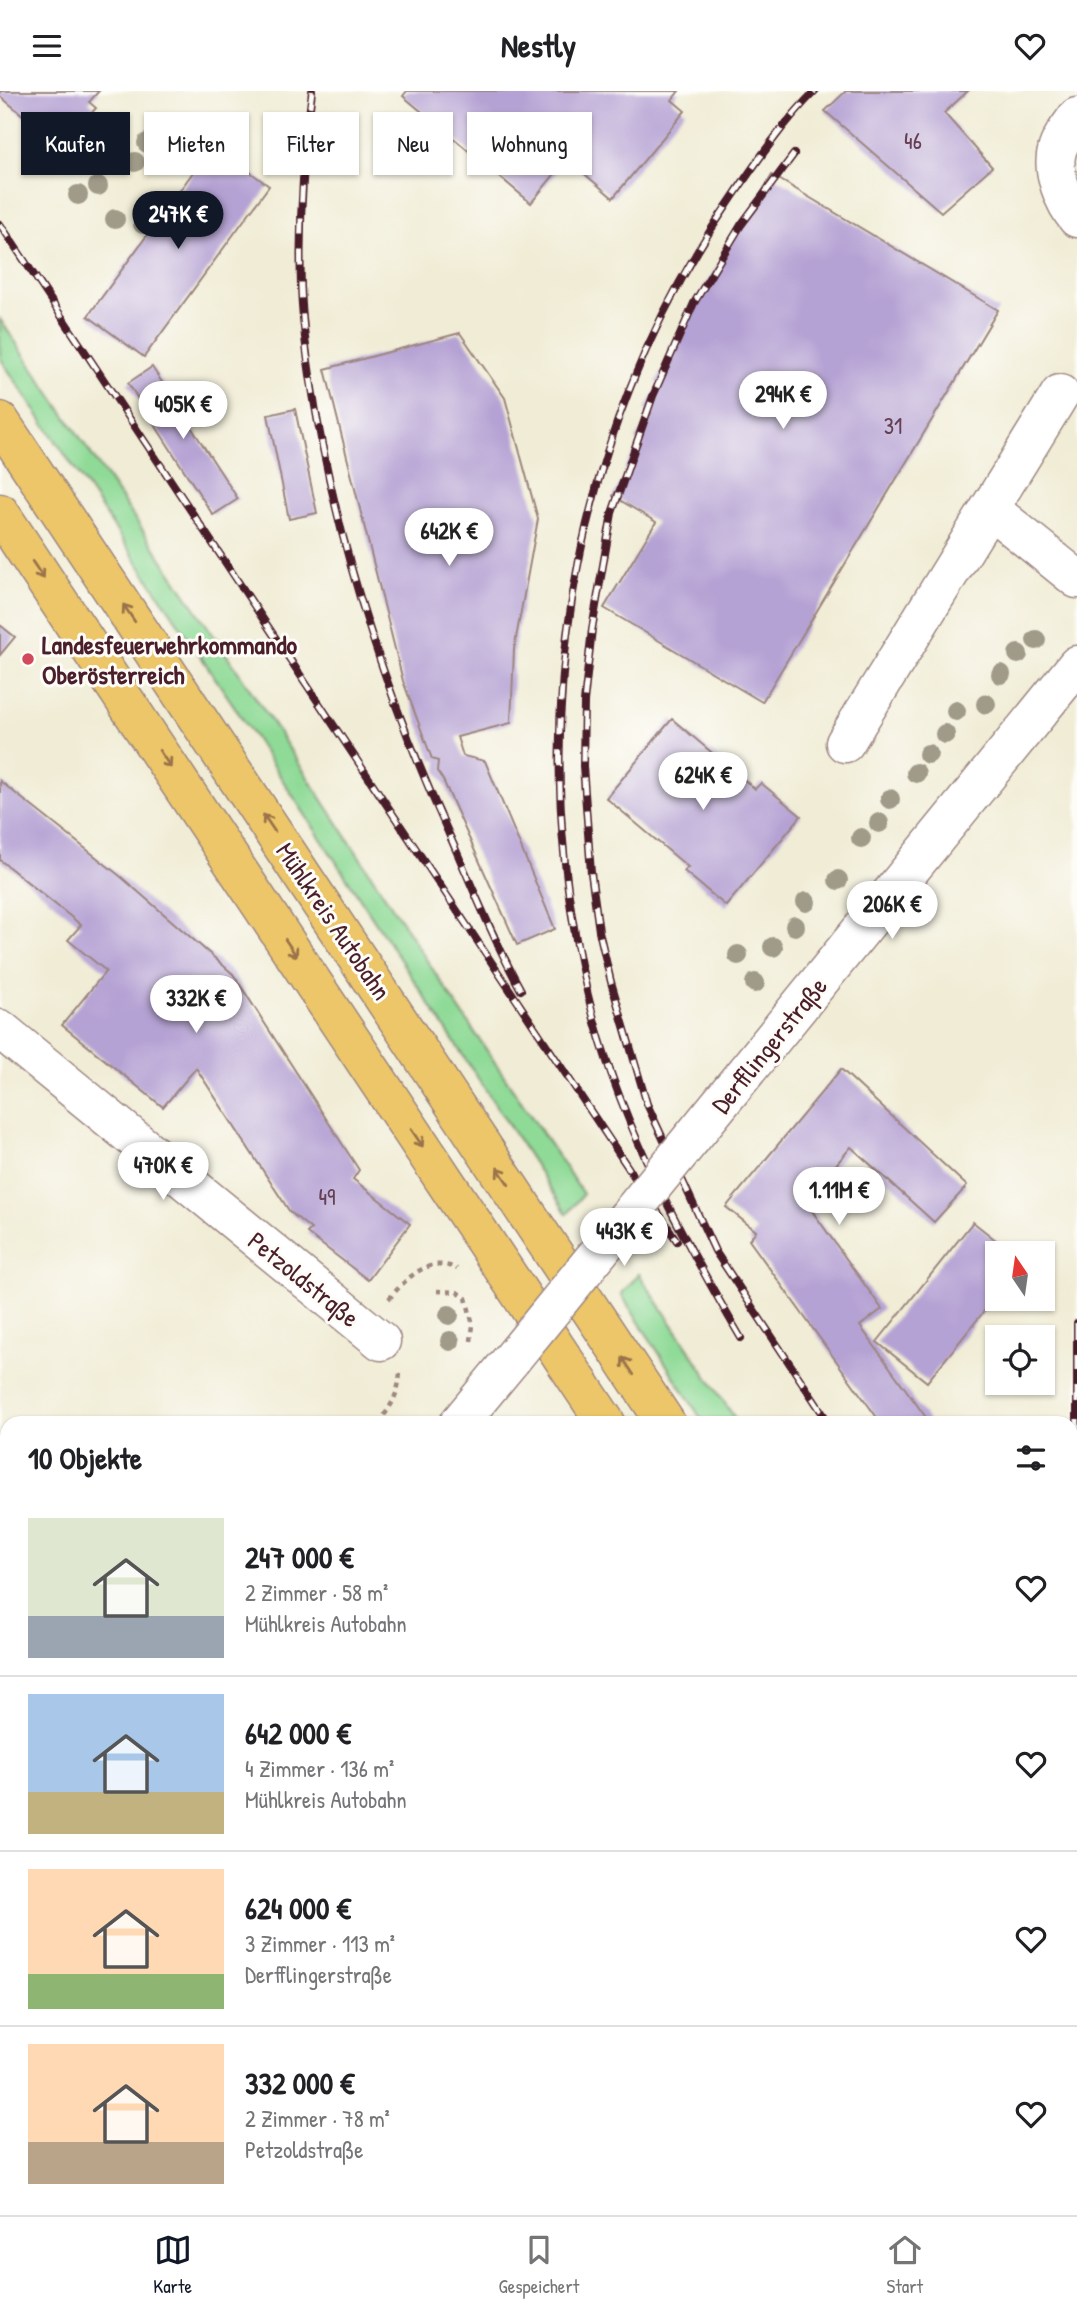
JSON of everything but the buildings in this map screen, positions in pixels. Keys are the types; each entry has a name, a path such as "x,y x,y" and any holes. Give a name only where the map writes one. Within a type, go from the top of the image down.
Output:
{"highway":[{"name":"Mühlkreis Autobahn","path":"0,421 661,1416"},
{"name":"Mühlkreis Autobahn","path":"0,513 601,1416"}],"street":[{"path":"1077,117 1056,152 1058,178 1064,197 1077,218"},
{"path":"845,743 1060,394"},
{"path":"990,509 1077,579"},
{"name":"Derfflingerstraße","path":"465,1416 1077,665"},
{"name":"Petzoldstraße","path":"0,1029 373,1335"}],"path":[{"path":"383,1416 392,1405 400,1369 395,1356 373,1335 404,1280 423,1268 438,1264 464,1272"},
{"path":"437,1291 457,1292 467,1298 473,1325 471,1341"}],"green space":[{"path":"0,319 262,707 583,1194 567,1214 230,700 0,358"},
{"path":"639,1274 733,1416 699,1416 621,1294"}],"railway":[{"path":"312,91 302,189 301,287 311,386 333,495 360,597 392,696 485,917 521,990"},
{"path":"741,1338 657,1183 622,1102 594,1019 572,914 561,807 561,700 573,593 596,489 630,387 676,290 732,198 761,156 815,91"},
{"path":"794,154 741,225 694,303 653,396 612,513 592,629 584,702 583,766 591,873 599,931 647,1104 715,1251 824,1416"},
{"path":"0,224 677,1241"},
{"path":"1077,1323 1077,1416"}],"place":[{"name":"Landesfeuerwehrkommando Oberösterreich","path":"28,659"}]}
